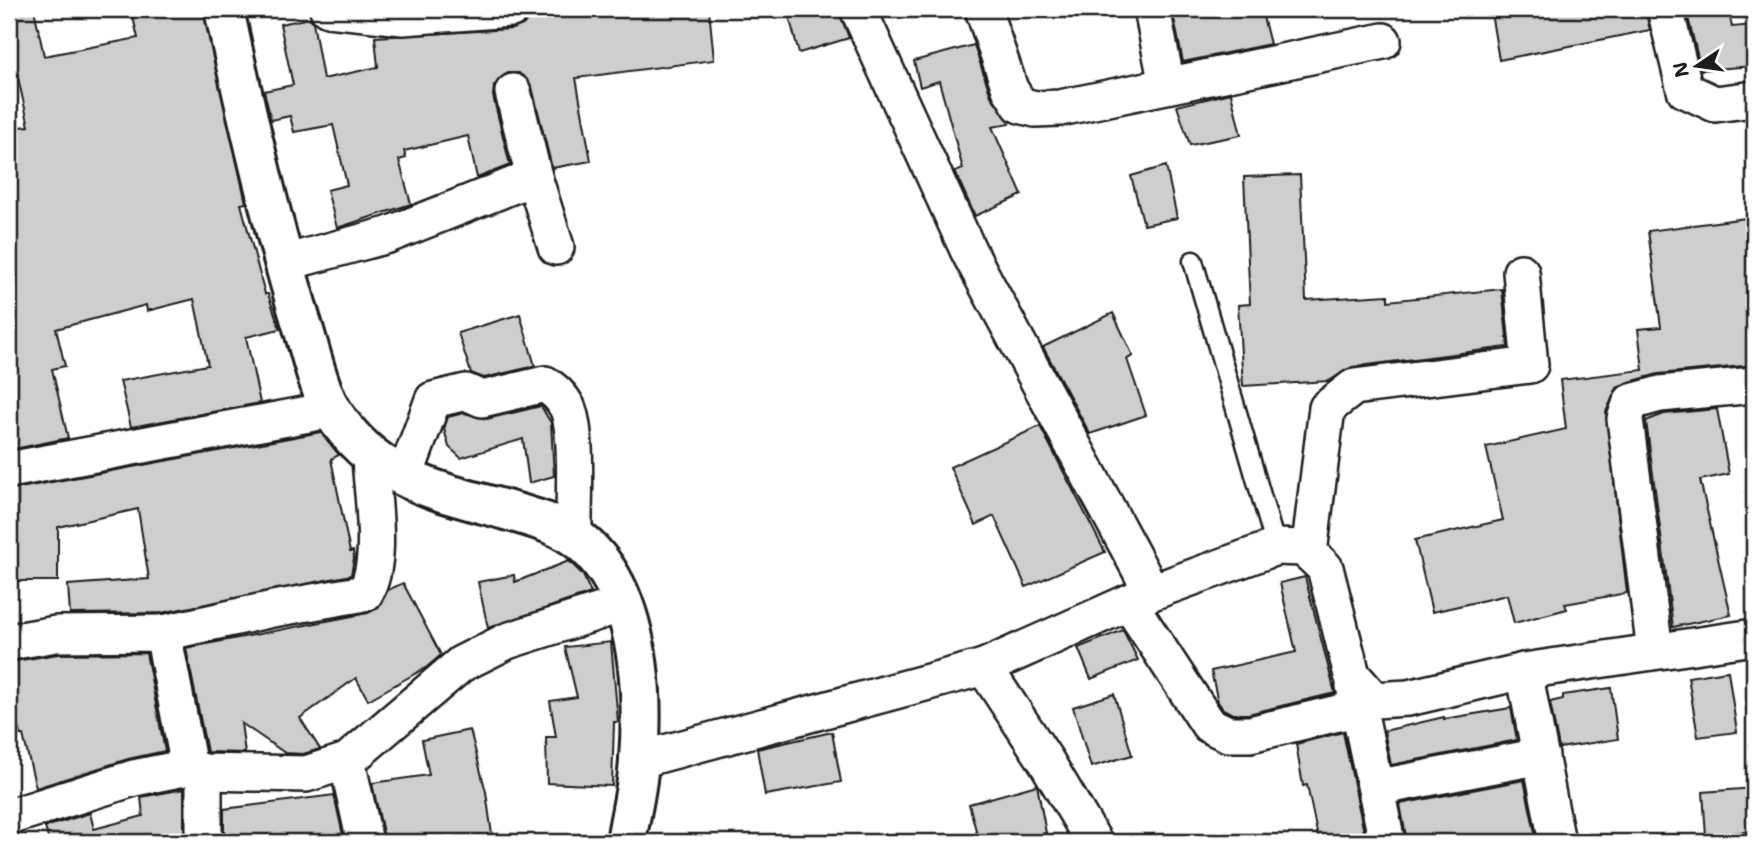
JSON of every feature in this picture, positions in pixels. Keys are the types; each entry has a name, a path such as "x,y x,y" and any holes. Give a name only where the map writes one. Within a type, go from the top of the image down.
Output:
{"street":[{"path":"224,9 253,143 284,262 330,410 370,458 432,491 547,522 574,537 604,564 623,604 640,670 639,760 626,842"},
{"path":"328,9 403,17 511,9"},
{"path":"858,9 968,252 1141,597 1209,726 1228,734 1250,734 1355,691 1374,700 1408,698 1524,671 1754,637"},
{"path":"983,9 1010,89 1020,105 1035,109 1060,107 1383,41"},
{"path":"1152,9 1167,85"},
{"path":"1665,9 1685,90 1715,104 1754,99"},
{"path":"513,92 534,177 556,247"},
{"path":"284,262 388,235 534,177"},
{"path":"1293,550 1327,408 1354,387 1530,365 1521,272"},
{"path":"405,477 433,400 466,392 482,399 545,384 559,394 568,410 572,433 574,537"},
{"path":"1655,651 1625,419 1632,402 1660,394 1754,385"},
{"path":"9,470 330,410"},
{"path":"9,642 56,634 163,634 273,609 365,593 373,579 375,560 370,458"},
{"path":"639,760 984,667 1141,597 1293,550 1325,568 1355,691 1387,842"},
{"path":"9,817 134,778 196,769 306,774 347,761 461,664 507,641 623,604"},
{"path":"163,634 196,769 204,842"},
{"path":"984,667 1046,761 1094,842"},
{"path":"1524,671 1557,842"},
{"path":"1376,788 1541,756"},
{"path":"347,761 365,842"}],"lane":[{"path":"1194,261 1293,550"}],"building":[{"path":"9,9 34,9 44,56 138,38 131,9 203,9 246,203 241,204 265,294 268,294 280,329 246,337 260,403 131,427 120,381 208,365 194,299 147,311 146,305 56,329 65,366 52,369 68,438 9,450 9,128 29,126 9,39"},
{"path":"614,9 709,9 714,60 576,78 591,161 552,168 532,87 519,73 508,73 494,86 493,96 510,165 477,178 468,136 404,151 406,158 399,160 411,204 337,228 327,190 347,185 333,125 294,132 290,116 271,120 264,91 293,85 280,24 310,18 313,22 323,79 378,67 375,37 512,29 523,25 529,18"},
{"path":"787,9 838,9 849,38 799,53"},
{"path":"1172,9 1261,9 1270,44 1183,62"},
{"path":"1517,9 1645,9 1650,30 1499,60 1491,13"},
{"path":"1686,9 1728,9 1732,27 1754,25 1754,66 1701,70"},
{"path":"974,45 991,96 1008,119 1009,124 992,127 1022,195 975,216 955,172 963,169 939,81 920,87 914,61"},
{"path":"1231,93 1241,135 1190,145 1177,106"},
{"path":"1166,166 1177,218 1144,225 1131,176"},
{"path":"1300,175 1306,300 1388,295 1388,301 1502,289 1508,347 1352,367 1329,381 1243,386 1238,305 1250,304 1244,177"},
{"path":"1754,217 1754,365 1658,374 1626,383 1617,388 1606,412 1627,593 1565,604 1567,609 1514,623 1507,595 1432,612 1415,540 1503,520 1486,447 1566,429 1560,380 1643,370 1638,329 1661,327 1648,231"},
{"path":"1113,313 1133,356 1127,359 1146,415 1090,434 1043,347"},
{"path":"520,314 535,366 484,378 471,373 458,333"},
{"path":"541,406 551,423 554,476 529,483 523,439 461,458 449,447 444,429 448,417 464,413 487,419"},
{"path":"1717,409 1729,474 1700,480 1731,615 1673,627 1646,421 1664,414"},
{"path":"1040,426 1105,552 1026,587 994,516 976,525 950,467"},
{"path":"321,432 339,455 331,459 350,552 353,551 351,575 161,613 70,614 68,585 149,579 138,509 58,527 58,581 15,581 9,537 9,490"},
{"path":"569,561 583,575 591,593 488,628 478,582 514,575 515,582"},
{"path":"1305,577 1335,693 1248,714 1233,714 1223,709 1218,702 1211,671 1296,652 1280,583"},
{"path":"403,583 441,655 427,667 368,700 356,678 300,718 320,749 303,754 285,753 241,723 245,753 207,752 186,648 368,613 378,608 388,590"},
{"path":"1123,630 1138,660 1091,679 1078,648"},
{"path":"611,642 618,722 614,722 612,786 547,783 546,737 556,737 550,701 577,697 565,647"},
{"path":"146,653 165,751 128,759 36,788 23,735 20,735 9,680 9,662 58,654"},
{"path":"1728,671 1737,732 1698,737 1688,677"},
{"path":"1611,688 1618,739 1559,748 1550,702 1563,699 1563,695"},
{"path":"1114,694 1132,755 1091,767 1073,707"},
{"path":"1511,708 1517,740 1391,765 1384,731 1444,717"},
{"path":"470,730 486,792 493,842 385,842 372,783 429,775 422,740"},
{"path":"832,732 841,782 765,795 757,749"},
{"path":"1343,732 1366,842 1319,842 1307,785 1303,786 1296,744"},
{"path":"1524,780 1537,842 1407,842 1400,804"},
{"path":"1037,785 1046,833 1011,842 979,842 969,804"},
{"path":"1754,788 1754,831 1706,836 1703,792"},
{"path":"184,789 184,842 49,842 45,827 90,813 94,829 143,816 141,797"},
{"path":"334,795 343,835 290,842 268,842 267,835 224,840 224,809"}]}
